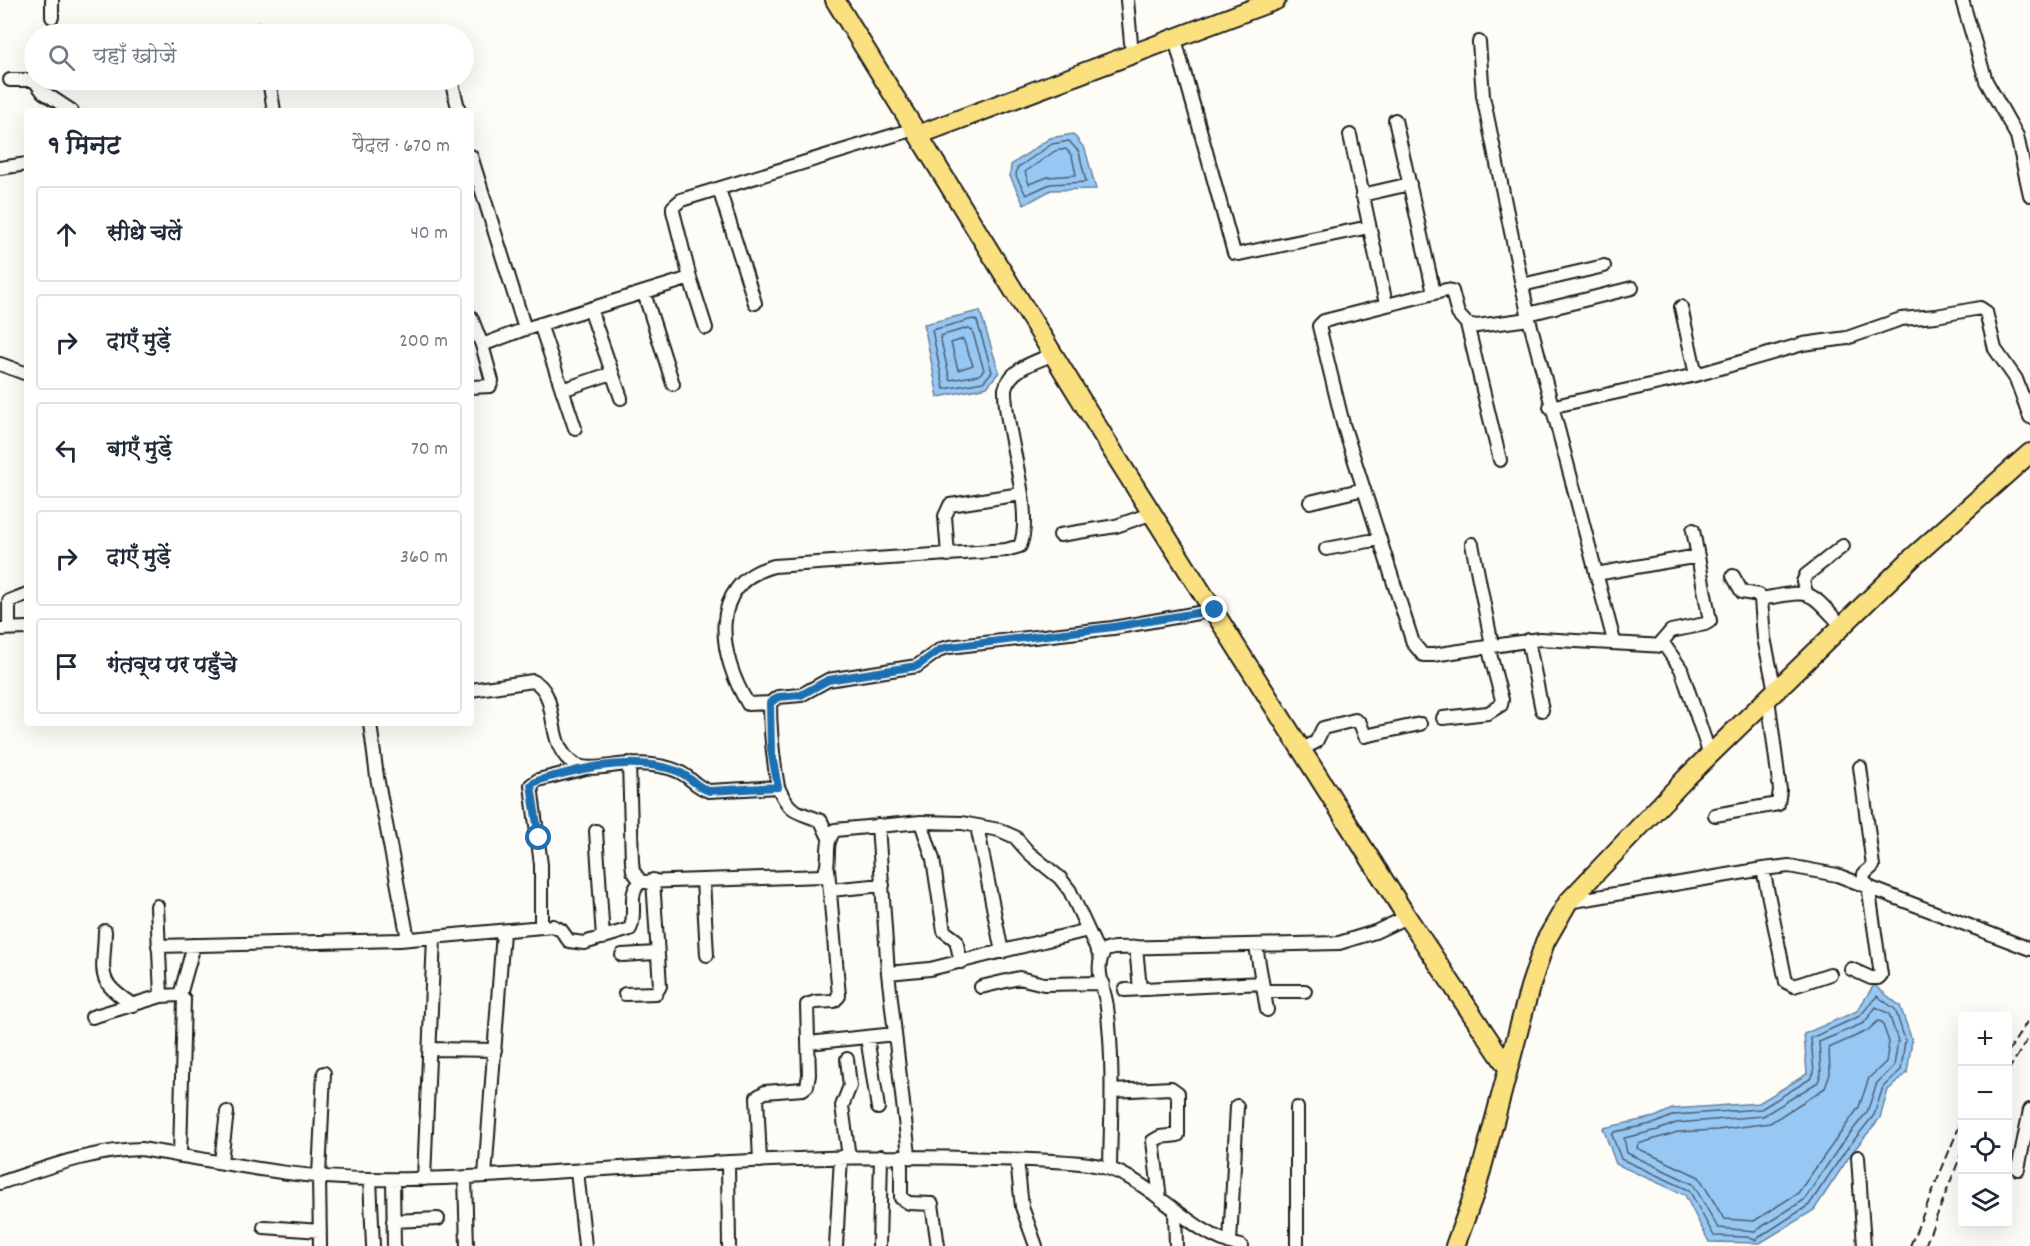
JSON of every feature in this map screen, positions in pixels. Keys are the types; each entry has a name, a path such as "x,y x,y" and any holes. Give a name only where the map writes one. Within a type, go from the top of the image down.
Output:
{"highway":[{"path":"835,0 1407,917 1508,1068"},
{"path":"916,132 1175,39 1276,0"},
{"path":"1455,1246 1477,1186 1508,1068 1545,942 1568,902 1710,755 1842,626 1912,558 2030,453"}],"street":[{"path":"52,0 52,17"},
{"path":"1127,0 1132,54"},
{"path":"1962,0 1986,81 2017,136 2030,195"},
{"path":"1175,39 1234,253 1292,244 1369,227"},
{"path":"1479,42 1483,96 1528,316 1550,407 1614,641"},
{"path":"10,80 24,80"},
{"path":"41,90 67,108"},
{"path":"270,90 273,108"},
{"path":"454,90 458,108"},
{"path":"1395,120 1434,293"},
{"path":"706,328 690,278 673,207 681,200 916,132"},
{"path":"1350,135 1386,304"},
{"path":"0,168 24,164"},
{"path":"474,166 525,329"},
{"path":"1362,195 1410,184"},
{"path":"719,189 755,303"},
{"path":"1522,285 1604,266"},
{"path":"483,345 540,324 690,278"},
{"path":"1467,324 1476,326 1528,316 1632,288"},
{"path":"1500,460 1467,324 1458,314 1452,291 1386,304 1324,321 1319,326 1344,424 1417,650 1423,654 1433,655 1528,640 1660,644 1669,650 1681,669 1710,755"},
{"path":"644,293 674,384"},
{"path":"1681,307 1696,375"},
{"path":"590,309 621,398"},
{"path":"1550,407 1696,375 1803,344 1847,338 1901,319 1980,309 1986,312 1995,349 2016,379 2030,417"},
{"path":"474,324 483,345 491,376 490,386 474,387"},
{"path":"540,324 575,428"},
{"path":"1054,354 1016,371 1008,379 1005,389 1021,494 1023,528 1020,546 1006,550 948,555 794,564 760,570 750,575 739,585 728,605 724,628 727,655 748,704 770,703 778,697 801,695 828,680 917,666 941,649 950,647 1113,627 1215,610"},
{"path":"0,364 24,373"},
{"path":"562,390 612,373"},
{"path":"1310,502 1364,489"},
{"path":"948,555 945,516 950,505 1021,494"},
{"path":"1060,535 1116,526 1153,513"},
{"path":"1660,644 1671,631 1710,621 1693,530"},
{"path":"1326,549 1380,539"},
{"path":"1443,718 1488,713 1501,705 1502,700 1472,544"},
{"path":"1806,592 1803,582 1806,575 1843,546"},
{"path":"1596,574 1698,556"},
{"path":"1715,815 1778,804 1780,790 1761,599 1759,596 1742,592 1733,576"},
{"path":"1761,599 1806,592 1814,597 1842,626"},
{"path":"24,595 9,601 4,628 24,628"},
{"path":"1528,640 1542,710"},
{"path":"474,689 521,681 533,681 542,685 547,694 559,749 575,765 587,768"},
{"path":"760,1161 757,1097 765,1092 807,1086 809,1082 807,1005 814,1002 834,1001 839,991 828,869 829,838 821,821 799,815 787,806 778,787 771,750 770,703"},
{"path":"1302,749 1316,742 1323,728 1355,720 1360,723 1365,736 1420,724"},
{"path":"370,726 377,777 408,939"},
{"path":"629,764 633,871 647,881 814,878 823,876 828,869"},
{"path":"541,927 540,858 531,785 538,780 587,768 647,764 680,772 700,788 709,791 778,787"},
{"path":"1851,969 1870,978 1878,978 1881,975 1864,874 1873,866 1860,767"},
{"path":"829,838 835,830 844,827 921,822 977,826 999,830 1016,837 1029,853 1060,878 1070,891 1100,956 1098,964 1108,1017 1112,1091 1110,1167"},
{"path":"921,822 933,859 944,931 956,940 961,962"},
{"path":"878,825 888,973 905,1156 901,1198 909,1203 932,1204 938,1246"},
{"path":"977,826 1002,952"},
{"path":"596,831 603,938"},
{"path":"1568,902 1763,869 1789,866 1813,868 1866,884 2030,950"},
{"path":"1763,869 1786,982 1794,986 1830,974"},
{"path":"703,880 707,955"},
{"path":"158,946 434,938 541,927 561,930 569,941 576,944 630,929 634,915 633,893 647,881"},
{"path":"625,994 650,994 658,991 647,881"},
{"path":"830,890 883,885"},
{"path":"157,906 161,996"},
{"path":"1100,956 1114,948 1339,943 1376,933 1407,917"},
{"path":"888,973 930,969 1088,930"},
{"path":"105,931 105,982 111,991 133,1005"},
{"path":"485,1176 503,932"},
{"path":"424,1179 434,938"},
{"path":"180,1155 185,1006 180,995 194,945"},
{"path":"1256,946 1267,1010"},
{"path":"1136,947 1140,989"},
{"path":"622,955 656,953"},
{"path":"981,987 1019,978 1044,984 1103,983"},
{"path":"1125,990 1263,987 1305,991"},
{"path":"92,1017 161,996 180,995"},
{"path":"808,1042 895,1034"},
{"path":"867,1037 878,1108"},
{"path":"431,1049 495,1050"},
{"path":"836,1246 845,1157 842,1106 850,1086 846,1059"},
{"path":"320,1246 319,1176 324,1073"},
{"path":"1112,1091 1171,1088 1178,1093 1178,1135 1160,1137 1153,1141 1160,1199"},
{"path":"0,1183 101,1153 141,1149 319,1176 393,1180 845,1157 905,1156 1017,1160 1110,1167 1140,1183 1210,1236 1236,1245 1237,1106"},
{"path":"1297,1108 1297,1246"},
{"path":"2018,1169 2030,1110"},
{"path":"221,1161 227,1112"},
{"path":"879,1246 881,1156"},
{"path":"1857,1157 1864,1246"},
{"path":"1017,1160 1022,1207 1036,1246"},
{"path":"728,1162 729,1246"},
{"path":"577,1171 585,1246"},
{"path":"465,1177 467,1246"},
{"path":"370,1179 373,1246"},
{"path":"393,1180 394,1246"},
{"path":"1175,1211 1176,1246"},
{"path":"393,1221 438,1219"},
{"path":"264,1227 320,1231"}],"water":[{"path":"1073,134 1085,149 1096,189 1051,190 1024,205 1010,176 1011,165 1050,138"},
{"path":"980,311 999,372 987,387 938,397 924,324"},
{"path":"1874,985 1900,1006 1912,1040 1907,1073 1888,1090 1880,1118 1851,1154 1814,1210 1760,1243 1709,1242 1685,1195 1616,1164 1603,1128 1655,1117 1672,1109 1759,1103 1807,1074 1804,1034 1857,1011"}],"railway":[{"path":"2012,1046 2030,1017"},
{"path":"2011,1066 2030,1035"},
{"path":"1910,1246 1958,1130"},
{"path":"1925,1246 1958,1162"}],"route":[{"path":"539,838 531,785 538,780 587,768 616,764 647,764 680,772 700,788 709,791 778,787 771,750 770,703 778,697 801,695 822,682 917,666 941,649 950,647 1113,627 1215,610"}]}
